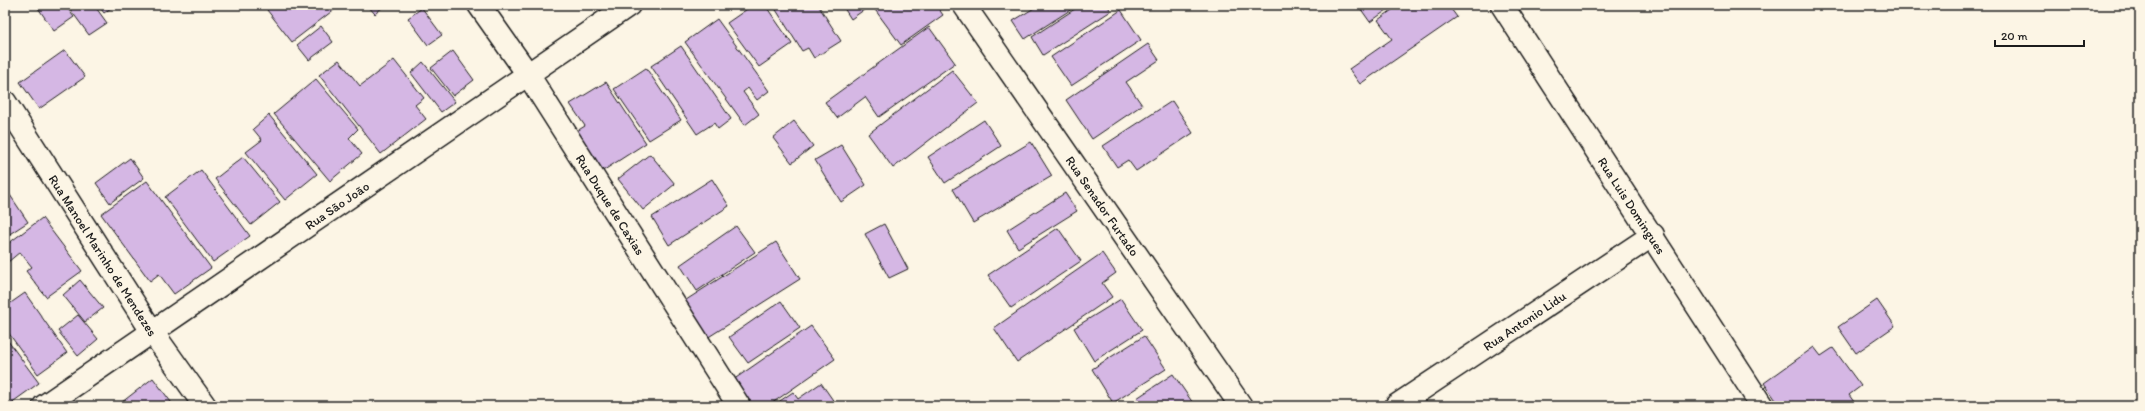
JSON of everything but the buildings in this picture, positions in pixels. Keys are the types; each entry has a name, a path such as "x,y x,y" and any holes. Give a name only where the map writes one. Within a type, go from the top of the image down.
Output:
{"street":[{"name":"Rua Duque de Caxias","path":"479,5 527,73 739,406"},
{"name":"Rua São João","path":"44,406 153,333 527,73 629,5"},
{"name":"Rua Senador Furtado","path":"964,5 1241,406"},
{"name":"Rua Luis Domingues","path":"1502,5 1653,235 1762,406"},
{"name":"Rua Manoel Marinho de Mendezes","path":"5,102 153,333 206,406"},
{"name":"Rua Antonio Lidu","path":"1396,406 1653,235"}]}
